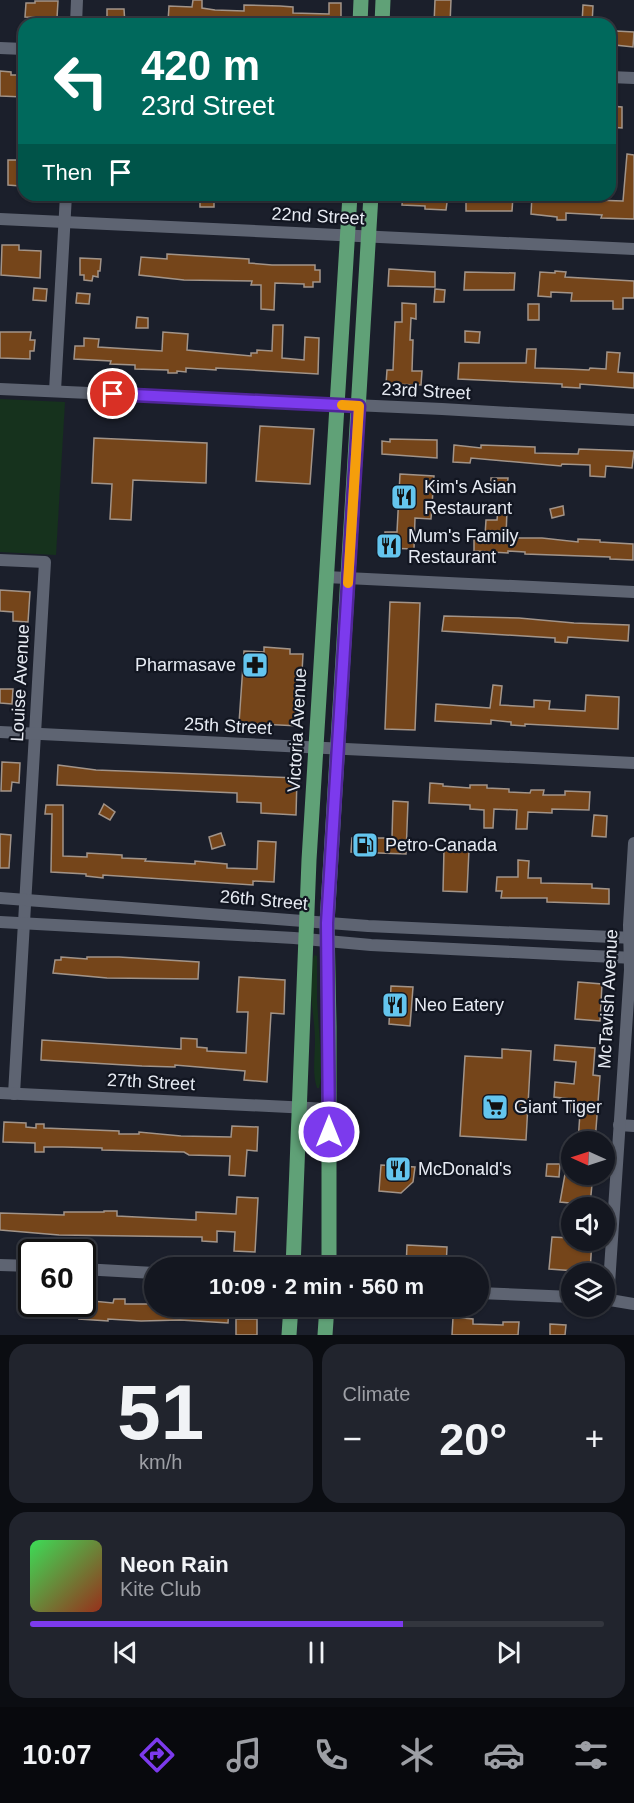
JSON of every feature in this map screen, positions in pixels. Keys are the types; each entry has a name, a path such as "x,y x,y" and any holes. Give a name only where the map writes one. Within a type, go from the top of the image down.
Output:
{"main road":[{"path":"360,18 361,0"},
{"path":"382,18 383,0"},
{"name":"Victoria Avenue","path":"293,1257 316,748 350,201"},
{"path":"329,1257 327,923 371,201"},
{"path":"289,1335 290,1317"},
{"path":"325,1335 326,1317"}],"street":[{"path":"76,18 77,0"},
{"path":"0,48 18,50"},
{"path":"616,77 634,78"},
{"path":"56,392 66,201"},
{"name":"22nd Street","path":"0,219 634,249"},
{"name":"23rd Street","path":"0,389 634,420"},
{"name":"Louise Avenue","path":"0,560 45,562 14,1094"},
{"path":"326,577 634,592"},
{"name":"25th Street","path":"0,732 634,763"},
{"name":"McTavish Avenue","path":"609,1263 632,958 634,843"},
{"name":"26th Street","path":"0,898 327,923 632,938"},
{"name":"26th Street","path":"0,922 632,958"},
{"path":"410,928 410,947"},
{"name":"27th Street","path":"0,1093 329,1108"},
{"path":"619,1125 634,1126"},
{"path":"0,1264 18,1265"},
{"path":"96,1270 144,1272"},
{"path":"489,1293 561,1297"},
{"path":"615,1301 634,1304"}],"green space":[{"path":"0,399 65,402 56,555 0,552"},
{"path":"314,955 317,956 317,1000 322,1074 319,1088 317,1088 315,1077 315,1030 310,987"}],"building":[{"path":"193,0 202,0 202,8 215,10 244,11 244,5 280,6 293,7 293,13 329,14 329,3 341,3 341,18 168,18 169,6 192,7"},
{"path":"435,0 451,0 450,18 434,18"},
{"path":"35,1 58,1 57,18 25,17 26,3 35,3"},
{"path":"583,5 593,6 592,18 582,18"},
{"path":"107,9 124,9 125,18 107,18"},
{"path":"616,31 634,32 633,47 616,45"},
{"path":"0,71 18,75 18,97 0,96"},
{"path":"616,106 622,107 622,128 616,128"},
{"path":"627,154 634,155 634,219 601,218 602,215 566,213 566,220 557,220 557,217 531,214 532,201 623,201"},
{"path":"8,160 18,160 18,186 8,185"},
{"path":"200,201 214,201 214,207 200,207"},
{"path":"402,201 447,201 446,210 402,205"},
{"path":"466,201 513,201 512,211 466,211"},
{"path":"2,245 19,245 19,250 41,251 40,278 1,275"},
{"path":"167,254 249,259 249,263 272,265 315,265 315,270 320,270 320,282 313,282 313,287 304,287 304,284 275,283 274,310 261,309 261,285 251,285 252,281 184,280 139,275 141,257 167,259"},
{"path":"80,258 101,259 98,277 93,276 92,281 84,280 84,275 80,275"},
{"path":"389,269 435,272 435,287 388,286"},
{"path":"555,271 566,272 565,277 634,281 634,298 623,298 623,309 613,309 613,301 571,301 572,293 551,292 551,297 538,296 540,272 555,273"},
{"path":"465,272 515,273 514,290 464,290"},
{"path":"34,288 47,289 46,301 33,300"},
{"path":"435,289 445,290 444,302 434,302"},
{"path":"77,293 90,294 89,304 76,303"},
{"path":"402,303 416,304 416,319 411,318 410,340 413,340 412,371 422,371 421,385 386,384 387,370 393,370 395,322 402,322"},
{"path":"528,304 539,304 539,320 528,320"},
{"path":"137,317 148,318 148,328 136,328"},
{"path":"273,325 283,325 282,358 304,360 305,337 319,338 318,374 216,368 216,370 186,368 186,372 168,373 168,370 135,369 135,365 110,364 111,361 74,359 75,346 84,346 84,338 99,339 98,347 162,351 163,332 188,334 187,350 251,356 251,353 257,353 257,350 272,351"},
{"path":"465,331 480,332 479,343 465,342"},
{"path":"0,332 31,332 30,340 35,340 34,351 30,351 30,359 0,358"},
{"path":"527,349 536,349 535,368 606,369 607,352 620,353 618,372 634,373 634,388 580,384 580,388 562,387 562,384 458,379 459,363 526,363"},
{"path":"260,426 314,429 310,484 256,481"},
{"path":"94,438 207,443 206,483 133,480 131,520 110,519 112,484 92,483"},
{"path":"390,439 437,440 437,458 382,454 382,441 390,442"},
{"path":"454,445 481,448 481,445 535,447 535,453 578,454 579,449 634,451 632,468 606,466 605,477 590,476 590,465 562,464 561,466 471,458 470,463 453,462"},
{"path":"400,474 434,476 431,519 415,518 414,549 385,548 385,532 397,532"},
{"path":"491,478 508,478 507,492 491,491"},
{"path":"563,506 564,515 552,518 550,509"},
{"path":"498,509 507,509 506,538 542,538 578,542 578,539 600,540 600,542 633,544 633,560 508,551 508,553 474,551 474,535 485,535 486,520 497,520"},
{"path":"0,590 30,592 28,622 13,621 13,612 0,611"},
{"path":"390,602 420,603 415,730 385,729"},
{"path":"444,616 629,625 628,641 568,637 567,643 555,642 555,638 442,631"},
{"path":"264,647 290,649 290,654 303,654 299,726 239,723 244,651 264,652"},
{"path":"493,685 502,686 500,705 534,707 534,700 550,701 549,709 585,711 586,695 619,697 618,729 525,724 525,726 491,720 491,724 435,721 436,704 490,708"},
{"path":"0,689 13,689 12,704 0,703"},
{"path":"2,762 20,763 19,783 12,782 11,791 1,791"},
{"path":"58,765 96,770 297,778 296,815 261,813 261,803 237,802 237,793 57,785"},
{"path":"430,783 470,788 470,785 487,785 487,788 509,789 509,792 530,793 531,790 544,790 543,795 565,795 565,791 590,792 589,810 552,809 552,813 528,812 527,829 516,829 517,810 494,809 493,828 484,828 484,810 470,809 470,805 429,803"},
{"path":"393,801 408,802 406,854 351,852 352,838 392,838"},
{"path":"104,804 115,812 110,820 99,814"},
{"path":"46,805 63,805 63,856 87,857 87,853 122,855 122,858 146,859 145,861 195,864 195,861 227,864 227,868 257,869 258,841 276,842 274,882 253,881 253,885 103,875 103,878 86,876 86,874 51,872 52,814 45,814"},
{"path":"594,815 607,816 606,837 592,836"},
{"path":"221,833 225,845 212,849 209,837"},
{"path":"0,834 11,835 9,868 0,868"},
{"path":"444,849 469,850 467,892 443,891"},
{"path":"518,860 529,861 528,878 541,878 541,883 592,884 592,888 609,889 609,904 547,902 547,898 501,898 502,891 496,891 497,877 518,877"},
{"path":"61,957 87,959 87,957 119,957 199,962 198,979 107,978 53,973 55,960 61,960"},
{"path":"239,977 285,980 284,1014 271,1013 267,1082 244,1080 245,1071 175,1065 175,1067 142,1066 41,1060 42,1040 181,1049 181,1038 197,1039 197,1047 207,1048 207,1051 246,1053 248,1012 237,1012"},
{"path":"578,982 602,984 600,1021 575,1019"},
{"path":"391,986 413,987 410,1026 389,1024"},
{"path":"555,1045 595,1048 593,1075 600,1076 596,1131 579,1131 580,1113 570,1112 570,1099 554,1097 555,1082 574,1084 576,1062 554,1060"},
{"name":"Giant Tiger","path":"502,1049 531,1051 526,1140 460,1136 465,1056 502,1058"},
{"path":"4,1122 26,1123 26,1127 36,1128 36,1124 44,1124 44,1128 119,1131 119,1134 139,1134 139,1132 231,1137 232,1126 258,1127 257,1151 247,1150 245,1176 229,1175 230,1156 63,1147 44,1147 44,1152 35,1152 35,1143 3,1142"},
{"path":"547,1164 560,1164 559,1177 546,1176"},
{"path":"381,1165 415,1167 413,1182 401,1193 379,1191"},
{"path":"563,1185 592,1185 591,1197 561,1197 560,1202"},
{"path":"237,1197 258,1198 255,1252 234,1251 235,1232 217,1231 217,1242 202,1241 202,1237 59,1235 0,1230 0,1213 64,1215 64,1212 117,1211 117,1216 196,1220 196,1212 236,1214"},
{"path":"552,1237 561,1237 561,1251 591,1251 591,1263 561,1263 561,1270 549,1269"},
{"path":"407,1245 447,1247 447,1257 406,1257"},
{"path":"114,1299 125,1299 125,1304 144,1304 144,1317 228,1317 228,1323 79,1319 80,1317 96,1317 96,1301 113,1303"},
{"path":"453,1317 473,1319 473,1324 503,1325 503,1322 519,1322 518,1335 452,1335"},
{"path":"236,1319 257,1319 257,1335 236,1335"},
{"path":"550,1324 566,1325 565,1335 550,1335"}],"slow traffic":[{"path":"342,405 359,406 348,583"}],"place":[{"name":"Kim's Asian Restaurant","path":"404,497"},
{"name":"Mum's Family Restaurant","path":"389,546"},
{"name":"Pharmasave","path":"255,665"},
{"name":"Petro-Canada","path":"365,845"},
{"name":"Neo Eatery","path":"395,1005"},
{"name":"Giant Tiger","path":"495,1107"},
{"name":"McDonald's","path":"398,1169"}],"route":[{"path":"113,394 359,406 327,923 329,1132"}]}
